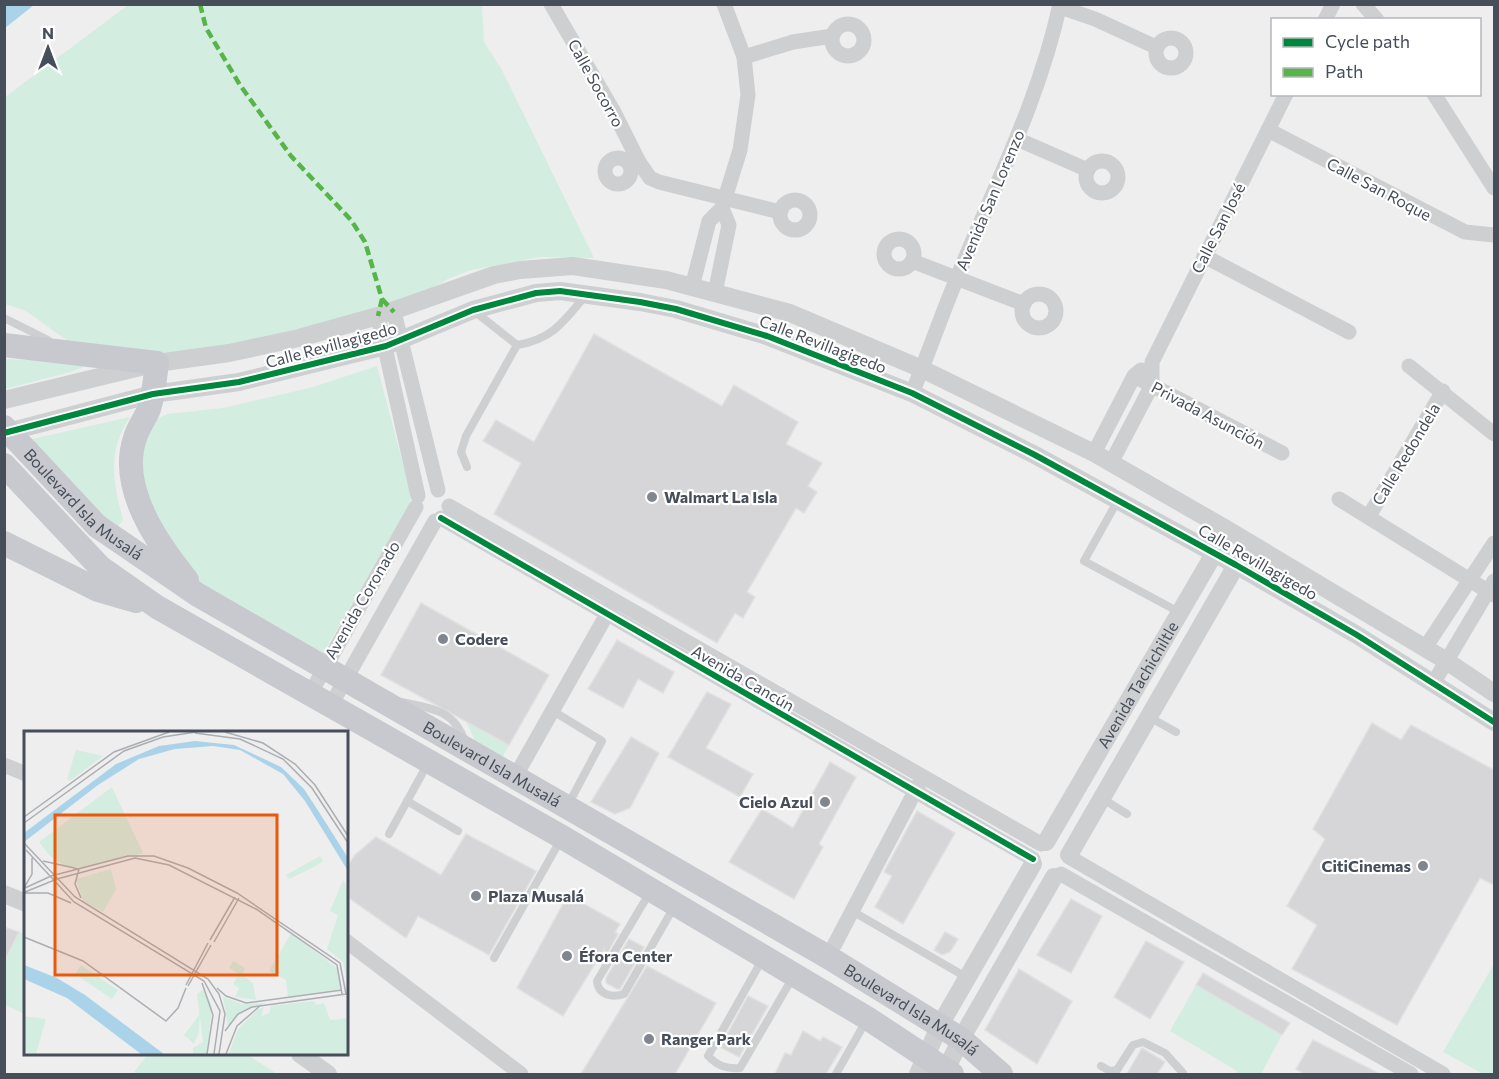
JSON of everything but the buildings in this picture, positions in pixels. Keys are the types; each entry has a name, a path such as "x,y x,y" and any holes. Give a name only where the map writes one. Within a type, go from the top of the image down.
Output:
{"main road":[{"path":"4,345 157,363 153,394 134,439 132,468 140,508 158,544 198,595"},
{"name":"Boulevard Isla Musalá","path":"4,427 97,526 198,595 345,678 397,704 467,749 828,957 961,1039 1001,1074"},
{"name":"Boulevard Isla Musalá","path":"4,465 100,567 157,607 562,837 763,959 867,1018 937,1070"},
{"path":"4,543 98,590 157,607"},
{"path":"613,868 630,841"}],"street":[{"name":"Calle Socorro","path":"551,4 614,112 635,164 650,178 724,202 780,212"},
{"path":"692,287 709,221 724,202 740,150 747,95 744,57 724,4"},
{"path":"1326,18 1333,4"},
{"path":"1363,4 1375,18"},
{"path":"1060,6 1156,47"},
{"name":"Avenida San Lorenzo","path":"912,393 1045,66 1060,6"},
{"path":"744,57 793,42 832,36"},
{"name":"Calle San José","path":"1094,453 1134,376 1152,362 1286,96"},
{"path":"1435,96 1494,188"},
{"name":"Calle San Roque","path":"1268,130 1465,232 1494,235"},
{"path":"1017,139 1088,170"},
{"path":"715,293 729,225 724,202"},
{"path":"1204,256 1349,332"},
{"path":"912,261 1024,304"},
{"name":"Calle Revillagigedo","path":"4,400 157,363 266,346 386,314 494,275 542,267 599,268 692,287 790,313 922,369 1094,453 1250,543 1445,660 1494,693"},
{"name":"Calle Revillagigedo","path":"4,433 153,394 239,382 394,343 473,310 536,293 587,294 676,309 767,336 912,393 1215,552 1434,682 1494,722"},
{"path":"386,314 438,490 446,497 442,515 421,517 394,343"},
{"name":"Calle San José","path":"1111,463 1152,385 1152,362"},
{"name":"Calle Redondela","path":"1409,366 1494,434"},
{"name":"Privada Asunción","path":"1134,376 1282,453"},
{"name":"Calle Redondela","path":"1369,516 1443,391"},
{"path":"417,501 427,489 438,490"},
{"name":"Calle Redondela","path":"1338,498 1469,578 1492,589"},
{"name":"Avenida Coronado","path":"321,699 325,666 417,501"},
{"name":"Avenida Coronado","path":"321,699 345,678 442,515"},
{"name":"Avenida Cancún","path":"442,515 611,608 1038,852"},
{"name":"Avenida Tachichiltle","path":"937,1070 940,1025 1038,852 1228,530"},
{"name":"Avenida Tachichiltle","path":"1069,856 1250,543"},
{"path":"1425,648 1494,543"},
{"path":"1434,682 1445,660 1492,589"},
{"path":"515,777 611,608"},
{"path":"4,765 24,773"},
{"path":"828,957 918,785"},
{"path":"1411,1074 1058,876 1043,876 1038,852 1058,842 1069,856 1443,1074"},
{"path":"937,1070 961,1039 1058,876 1068,867 1069,856"},
{"path":"4,894 24,902"},
{"path":"348,943 521,1074"},
{"path":"303,1055 328,1074"}],"lane":[{"path":"473,310 517,345 535,342 551,335 587,294"},
{"path":"4,318 39,337 82,354"},
{"path":"467,466 461,452 466,436 517,345"},
{"path":"1118,500 1084,561 1180,613"},
{"path":"369,684 397,704"},
{"path":"553,711 602,741 567,806"},
{"path":"1149,717 1176,732"},
{"path":"389,834 428,762"},
{"path":"1102,798 1127,814"},
{"path":"407,801 458,831"},
{"path":"494,958 562,837"},
{"path":"651,890 597,981 600,991 609,996 624,994 675,905"},
{"path":"852,911 968,977"},
{"path":"763,959 708,1056 716,1064 729,1069 740,1068 794,976"},
{"path":"836,1074 867,1018"},
{"path":"1101,1066 1110,1071 1117,1070 1133,1045 1143,1042 1165,1053 1183,1073"}],"green space":[{"path":"128,5 482,5 484,42 502,70 594,258 540,257 471,270 427,291 367,313 206,350 143,355 79,349 26,311 5,304 5,97"},
{"path":"5,359 85,362 88,365 71,372 5,389"},
{"path":"377,366 411,494 410,503 320,659 204,599 151,539 139,434 149,423 167,414 223,408 313,387"},
{"path":"130,417 118,442 114,467 123,520 107,540 10,444"},
{"path":"466,721 509,745 499,764 479,750"},
{"path":"19,932 24,934 24,1014 5,1005 5,962"},
{"path":"1494,964 1494,1074 1483,1074 1443,1052"},
{"path":"1196,985 1282,1035 1261,1074 1236,1074 1237,1071 1170,1031"},
{"path":"147,1055 248,1055 277,1074 138,1074 134,1072"}],"water":[{"path":"5,4 34,4 34,5 5,28"}],"marked path":[{"path":"200,4 206,28 240,85 291,156 351,220 365,242 382,299 378,316"},
{"path":"382,299 394,312"}],"cycle path":[{"path":"4,433 153,394 239,382 386,346 473,310 536,293 560,291 640,302 676,309 767,336 912,393 1035,455 1236,565 1357,635 1494,722"},
{"path":"441,518 1033,859"}],"place":[{"name":"Walmart La Isla","path":"652,497"},
{"name":"Codere","path":"443,639"},
{"name":"Cielo Azul","path":"825,802"},
{"name":"CitiCinemas","path":"1423,866"},
{"name":"Plaza Musalá","path":"476,896"},
{"name":"Éfora Center","path":"567,956"},
{"name":"Ranger Park","path":"649,1039"}]}
